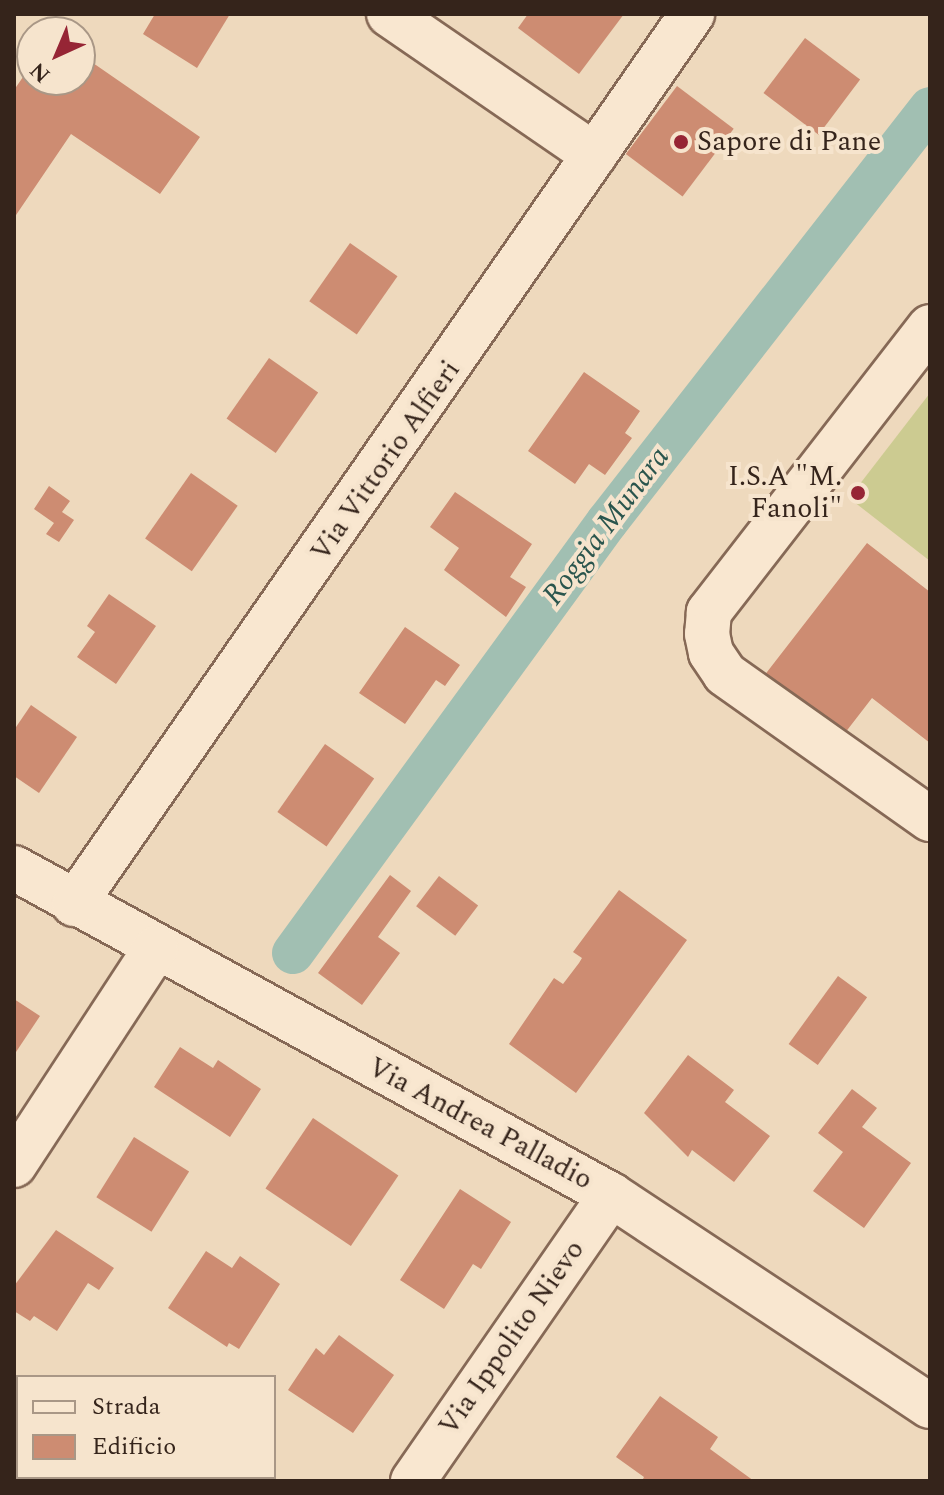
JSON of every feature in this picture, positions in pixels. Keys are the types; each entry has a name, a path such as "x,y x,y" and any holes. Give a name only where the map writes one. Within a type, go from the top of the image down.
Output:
{"street":[{"path":"389,14 594,155"},
{"name":"Via Vittorio Alfieri","path":"74,904 692,14"},
{"path":"930,327 709,612 707,634 711,653 725,674 930,819"},
{"name":"Via Andrea Palladio","path":"14,868 74,904 611,1195 930,1406"},
{"path":"14,1165 156,948"},
{"name":"Via Ippolito Nievo","path":"413,1481 611,1195"}],"shaded area":[{"path":"930,393 930,561 849,498"}],"building":[{"path":"155,14 230,14 197,68 143,34"},
{"path":"528,14 624,14 579,74 518,28"},
{"path":"805,38 860,80 819,135 763,93"},
{"path":"96,65 200,137 160,194 71,134 14,218 16,87 16,96 96,96"},
{"name":"Sapore di Pane","path":"677,86 734,129 683,197 626,154"},
{"path":"350,243 398,276 357,334 309,301"},
{"path":"269,358 318,392 276,453 227,419"},
{"path":"584,372 640,411 625,433 632,438 605,475 589,464 575,484 528,451"},
{"path":"191,473 238,506 192,571 145,539"},
{"path":"49,486 70,501 62,512 74,520 59,542 46,534 54,523 34,509"},
{"path":"455,492 532,544 510,577 526,587 506,617 444,570 459,548 430,527"},
{"path":"867,543 930,592 930,743 872,698 838,742 760,681"},
{"path":"109,594 156,626 116,684 77,657 95,632 87,626"},
{"path":"405,627 460,665 445,686 436,680 405,724 359,693"},
{"path":"31,705 77,737 39,793 14,776 14,730"},
{"path":"325,744 374,778 327,846 277,812"},
{"path":"390,875 411,891 378,937 400,953 362,1005 318,973"},
{"path":"439,876 478,905 455,936 416,906"},
{"path":"619,890 687,940 576,1093 509,1044 554,978 563,984 579,963 582,958 573,952"},
{"path":"838,976 867,997 818,1065 789,1044"},
{"path":"14,999 40,1016 14,1055"},
{"path":"180,1047 213,1068 218,1060 261,1089 230,1137 154,1087"},
{"path":"688,1055 734,1090 725,1102 770,1136 734,1182 692,1150 688,1157 644,1113"},
{"path":"852,1089 877,1108 862,1127 911,1163 864,1228 813,1191 843,1152 818,1133"},
{"path":"313,1118 398,1176 351,1246 265,1188"},
{"path":"134,1137 189,1171 151,1232 96,1197"},
{"path":"460,1189 511,1222 481,1269 473,1264 444,1309 400,1280"},
{"path":"56,1230 114,1268 99,1290 88,1283 57,1331 34,1316 30,1321 14,1311 14,1286"},
{"path":"206,1251 232,1268 240,1256 280,1284 239,1349 229,1343 227,1347 168,1308"},
{"path":"339,1335 394,1375 353,1433 288,1390 316,1348 324,1355"},
{"path":"660,1396 718,1437 710,1449 754,1481 642,1481 644,1477 616,1457"}],"waterway":[{"name":"Roggia Munara","path":"293,953 607,522 930,108"}],"place":[{"name":"Sapore di Pane","path":"681,142"},
{"name":"I.S.A \"M. Fanoli\"","path":"858,493"}]}
